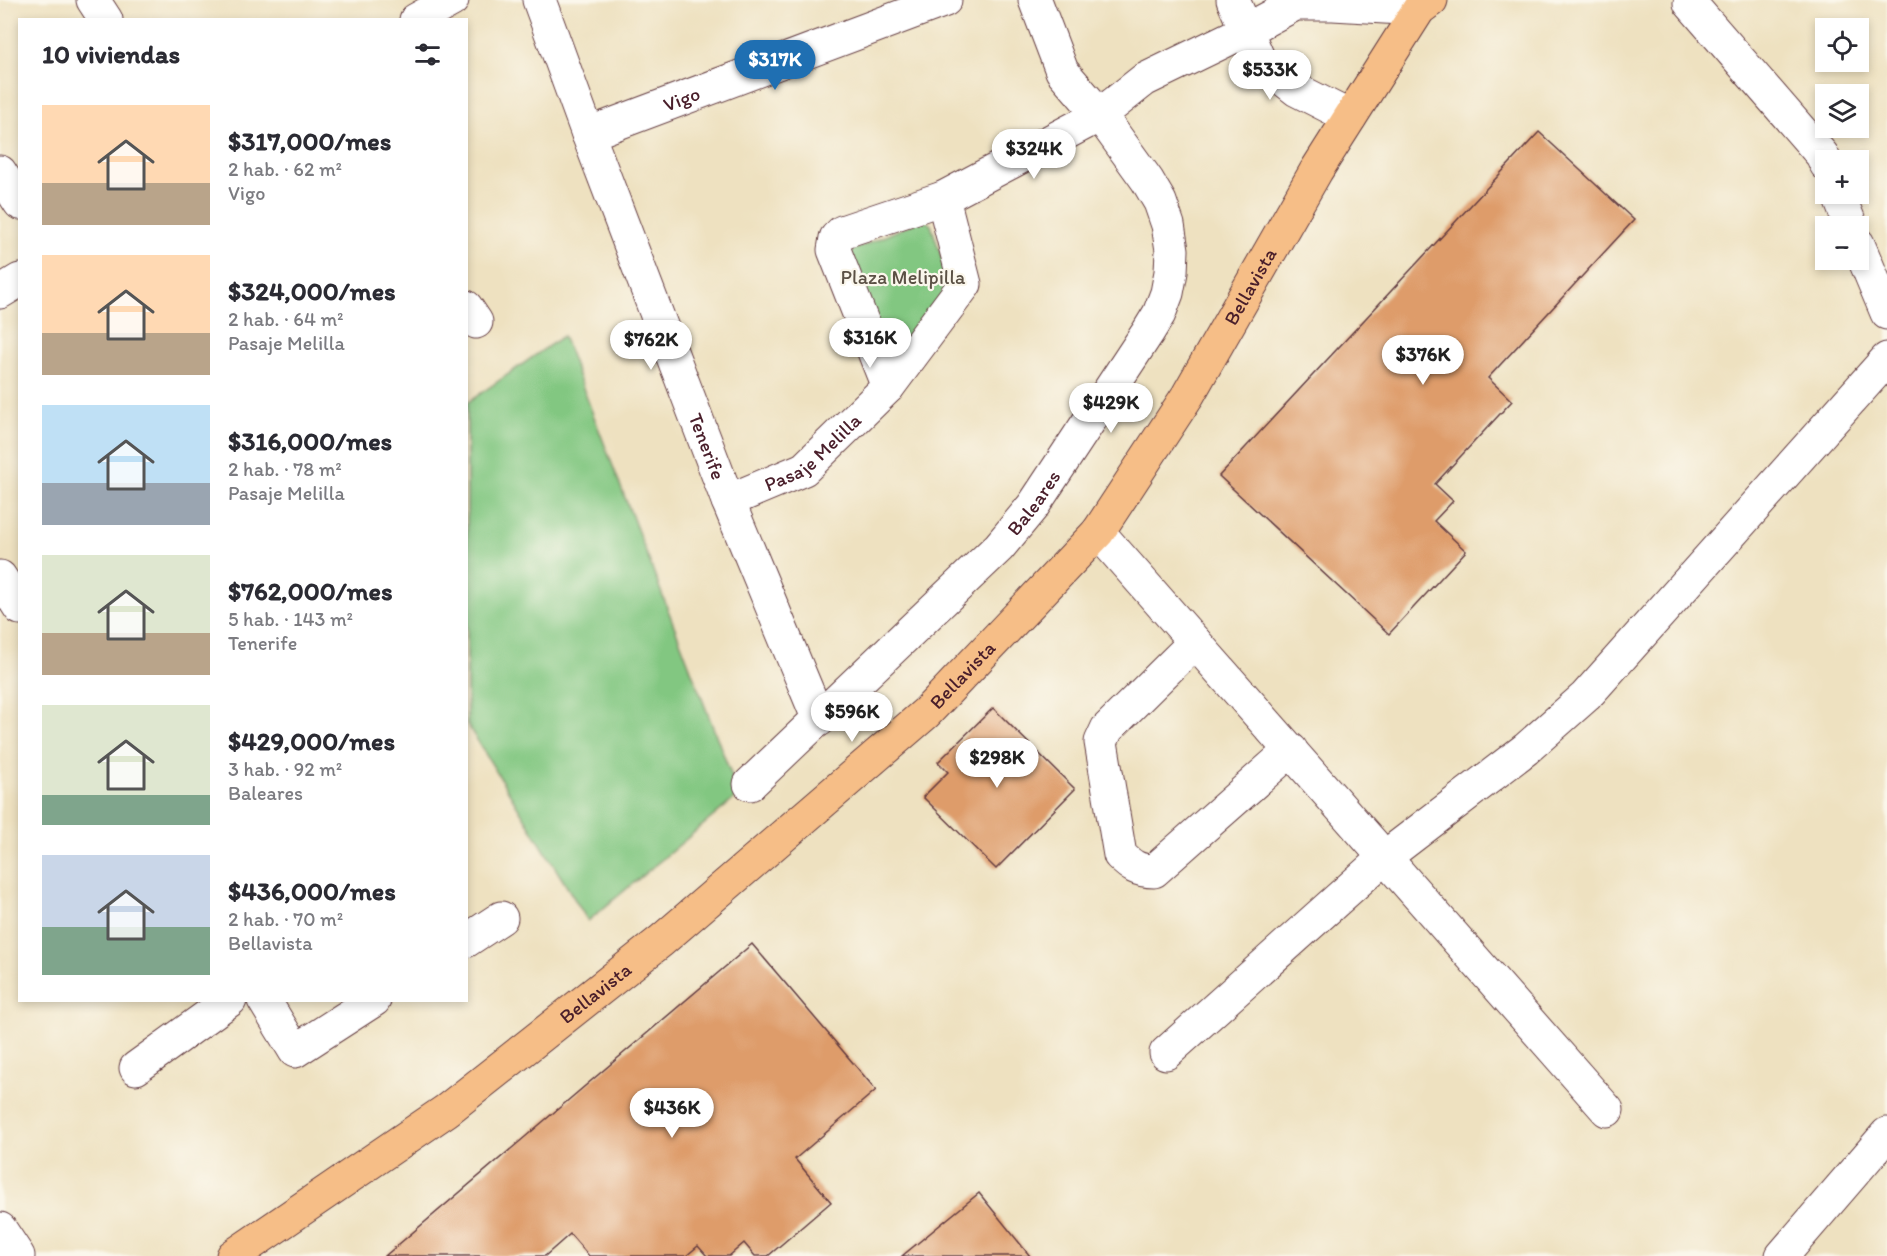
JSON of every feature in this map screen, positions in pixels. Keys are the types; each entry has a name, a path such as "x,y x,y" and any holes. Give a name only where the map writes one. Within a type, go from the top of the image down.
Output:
{"main road":[{"name":"Bellavista","path":"234,1256 447,1110 661,941 926,713 1098,532 1188,395 1316,171 1425,4"}],"street":[{"path":"93,0 105,18"},
{"path":"420,18 452,0"},
{"name":"Tenerife","path":"539,0 728,501 819,720"},
{"name":"Vigo","path":"588,134 945,0"},
{"name":"Baleares","path":"750,784 999,547 1034,506 1159,314 1167,293 1172,272 1172,250 1168,225 1160,201 1100,116 1062,71 1035,0"},
{"path":"1233,0 1259,60 1297,90 1350,117"},
{"path":"888,387 834,250 836,238 842,232 943,198 1100,116 1144,80 1245,31 1294,2 1425,4"},
{"path":"1690,3 1818,150"},
{"path":"0,172 18,200"},
{"name":"Pasaje Melilla","path":"728,501 804,469 888,387 965,284 943,198"},
{"path":"1869,270 1887,313"},
{"path":"0,292 18,281"},
{"path":"1166,1053 1385,857 1526,749 1586,696 1887,359"},
{"path":"1098,532 1607,1110"},
{"path":"0,577 18,605"},
{"path":"1195,642 1107,729 1101,742 1120,855 1142,871 1154,871 1291,750"},
{"path":"468,940 501,918"},
{"path":"136,1068 227,1002"},
{"path":"265,1002 296,1051 371,1002"},
{"path":"1782,1256 1887,1134"},
{"path":"0,1229 18,1256"}],"green space":[{"name":"Plaza Melipilla","path":"923,219 931,225 951,286 896,359 886,357 849,252"},
{"path":"563,336 739,795 588,921 468,726 468,402"}],"building":[{"path":"1539,132 1634,220 1488,378 1512,401 1435,484 1453,501 1434,521 1466,551 1389,634 1219,476"},
{"path":"993,708 1075,789 996,869 923,797 948,772 938,762"},
{"path":"752,944 876,1090 795,1159 831,1202 768,1256 755,1256 744,1243 729,1256 707,1256 698,1246 686,1256 589,1256 570,1234 545,1256 385,1256"},
{"path":"979,1193 1030,1256 902,1256"}]}
